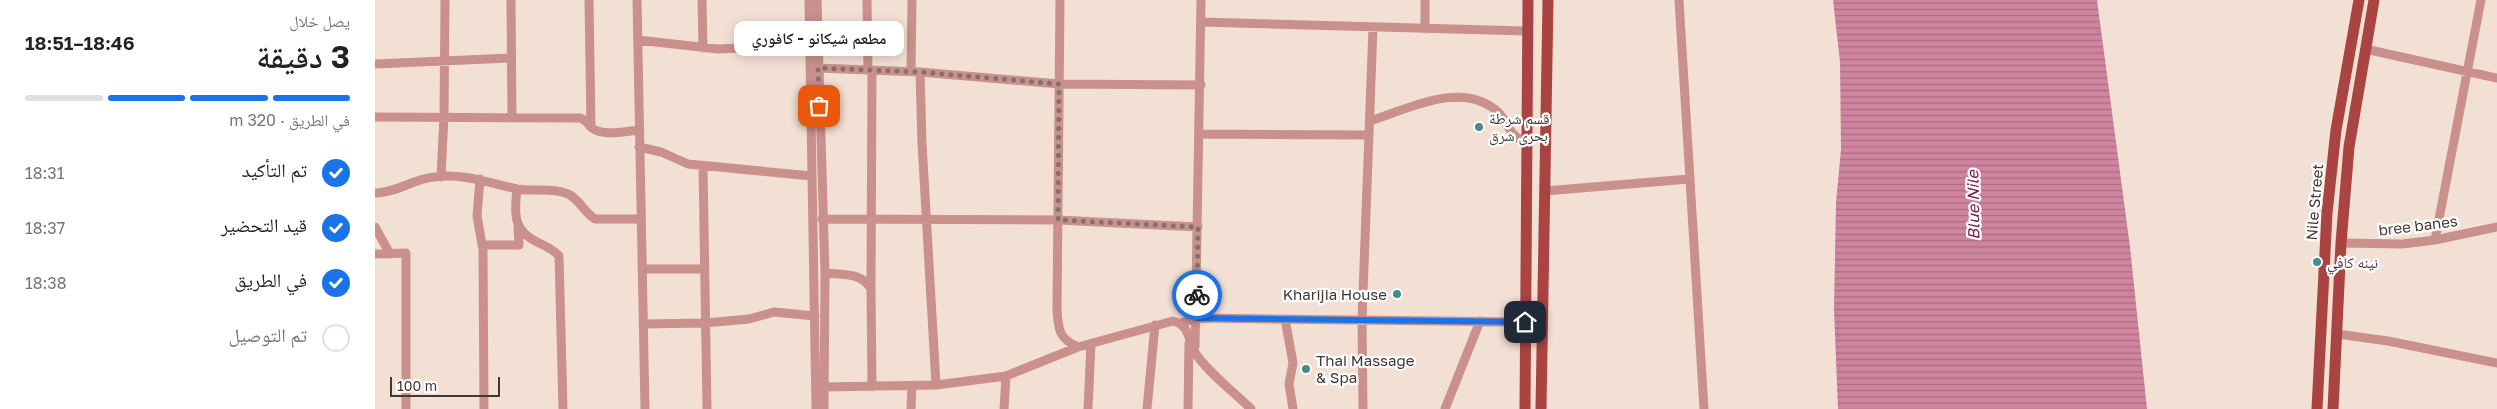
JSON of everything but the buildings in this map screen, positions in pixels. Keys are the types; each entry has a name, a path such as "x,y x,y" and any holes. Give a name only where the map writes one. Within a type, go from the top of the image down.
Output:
{"main road":[{"path":"1525,409 1528,0"},
{"path":"1541,409 1548,0"},
{"name":"Nile Street","path":"2317,409 2327,213 2334,148 2359,0"},
{"name":"Nile Street","path":"2333,409 2341,243 2349,147 2375,0"},
{"path":"1527,143 1546,143"}],"street":[{"path":"441,176 444,116 445,0"},
{"path":"511,0 512,117"},
{"path":"589,0 591,127"},
{"path":"637,0 645,409"},
{"path":"702,0 703,48"},
{"path":"809,0 816,409"},
{"path":"817,0 825,274 825,409"},
{"path":"867,0 872,218 872,387"},
{"path":"912,0 936,385"},
{"path":"1060,0 1058,324 1062,336 1068,343 1079,347"},
{"path":"1194,351 1197,318 1201,0"},
{"path":"1425,0 1425,28"},
{"path":"1679,0 1704,409"},
{"path":"2435,240 2481,0"},
{"path":"1201,22 1528,31"},
{"path":"1363,409 1362,320 1373,27"},
{"path":"638,40 703,48 809,45"},
{"path":"2365,49 2497,78"},
{"path":"375,64 511,58"},
{"path":"818,68 915,71 1059,84 1201,85"},
{"path":"1370,121 1433,101 1453,97 1468,98 1483,101 1499,112 1514,137 1527,143"},
{"path":"375,117 580,118 586,120 591,127 603,132 640,130"},
{"path":"1200,134 1369,135"},
{"path":"639,147 661,152 688,164 812,176"},
{"path":"703,166 707,409"},
{"path":"375,193 391,191 415,180 441,176 480,179 517,189 566,194 571,196 595,220 641,219"},
{"path":"480,179 477,216 482,245 484,409"},
{"path":"1545,191 1689,179"},
{"path":"482,245 519,244 515,208 517,189"},
{"path":"822,219 872,218 927,221 1058,220 1198,227"},
{"path":"518,223 526,237 555,251 559,256 563,409"},
{"path":"375,227 391,254"},
{"name":"bree banes","path":"2341,243 2402,244 2435,240 2497,227"},
{"path":"375,254 406,253 406,409"},
{"path":"642,269 705,269"},
{"path":"825,274 859,276 866,280 871,289"},
{"path":"643,324 705,323 749,319 773,312 815,316"},
{"path":"824,387 936,385 1006,376 1079,347 1155,325 1173,321 1181,323 1197,318 1525,322"},
{"path":"1285,319 1293,363 1289,384 1293,409"},
{"path":"1445,409 1480,322"},
{"path":"1181,323 1189,335 1194,351 1251,409"},
{"path":"1147,409 1155,325"},
{"path":"2337,334 2388,341 2497,363"},
{"path":"1188,409 1189,335"},
{"path":"1088,409 1091,344"},
{"path":"1004,409 1006,376"},
{"path":"911,409 912,386"}],"water":[{"name":"Blue Nile","path":"1833,0 2097,0 2130,247 2147,409 1838,409 1834,310 1836,203 1841,149 1840,62"}],"way so far":[{"path":"819,106 818,68 920,72 1059,84 1058,220 1198,227 1197,295"}],"place":[{"name":"مطعم شيكانو - كافوري","path":"819,106"},
{"name":"قسم شرطة بحرى شرق","path":"1479,127"},
{"name":"نينه كافي","path":"2317,262"},
{"name":"Kharijia House","path":"1397,294"},
{"name":"Thai Massage & Spa","path":"1306,369"}],"route":[{"path":"1197,295 1197,318 1525,322"}]}
